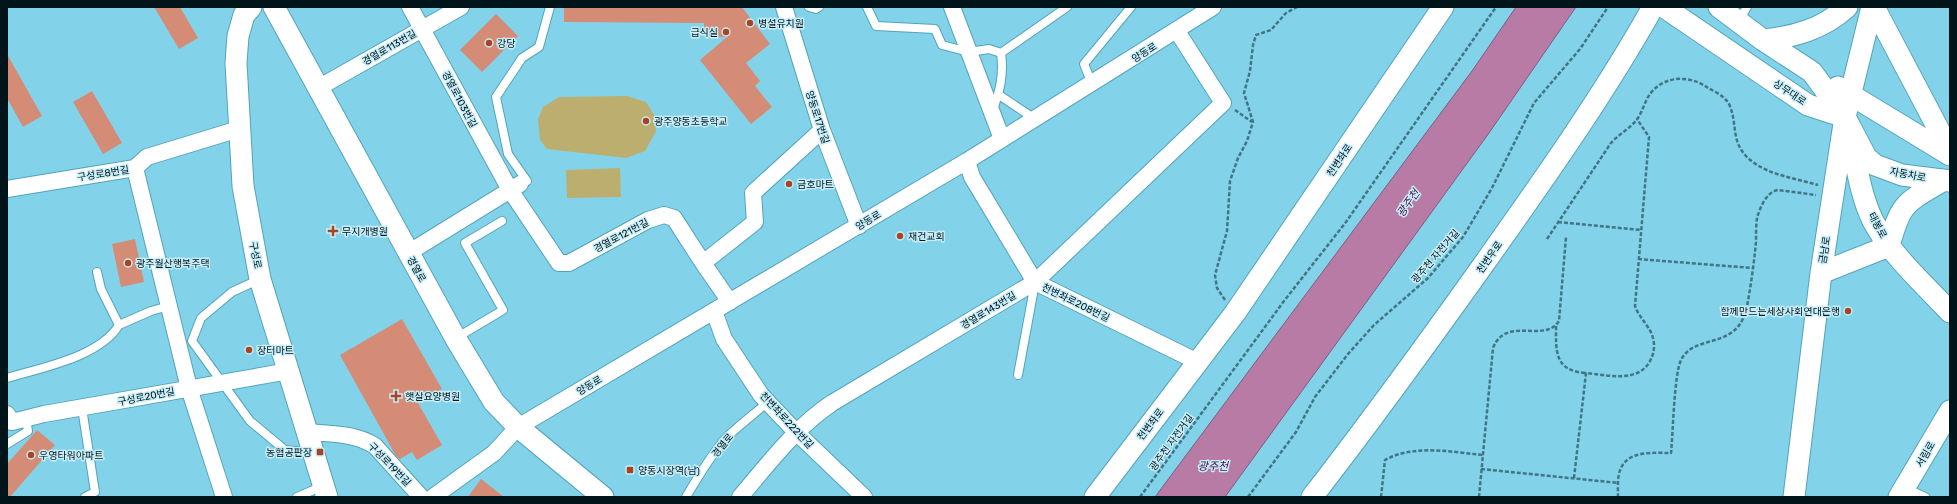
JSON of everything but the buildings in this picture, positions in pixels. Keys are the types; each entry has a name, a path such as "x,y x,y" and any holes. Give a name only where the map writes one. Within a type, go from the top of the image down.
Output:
{"street":[{"name":"구성로","path":"251,7 244,14 238,36 236,63 243,186 260,279 325,491"},
{"name":"경열로","path":"274,7 408,253 456,339 494,402 518,427 602,497"},
{"name":"경열로103번길","path":"410,7 515,187"},
{"name":"경열로113번길","path":"318,88 460,7"},
{"name":"양동로17번길","path":"784,7 822,130 859,226"},
{"path":"952,7 1002,139"},
{"name":"천변좌로","path":"1095,497 1235,313 1443,7"},
{"name":"천변우로","path":"1312,497 1416,360 1510,226 1625,56 1653,7"},
{"name":"상무대로","path":"1664,7 1808,105 1845,118"},
{"path":"1719,7 1743,14 1763,40 1812,72 1950,155"},
{"path":"1763,40 1784,38 1806,32 1840,14 1847,7"},
{"path":"1873,7 1950,151"},
{"name":"금남로","path":"1794,497 1821,273 1845,118 1873,7"},
{"name":"양동로","path":"518,427 968,162 1002,139 1177,31 1208,8"},
{"path":"1177,31 1224,103"},
{"path":"1812,72 1845,118"},
{"name":"경열로143번길","path":"740,497 796,432 811,417 1035,282 1224,103"},
{"name":"자동차로","path":"1845,118 1860,148 1875,165 1902,175 1947,181"},
{"name":"태봉로","path":"1845,118 1867,205 1873,220 1889,246 1950,312"},
{"name":"구성로8번길","path":"7,188 135,168 147,157 239,129"},
{"path":"730,302 703,263 755,222 753,193 822,130"},
{"name":"천변좌로208번길","path":"968,162 972,177 1035,282 1198,362"},
{"path":"135,168 189,388 224,497"},
{"path":"1821,273 1889,246 1901,210 1910,200 1947,181"},
{"path":"408,253 515,187"},
{"name":"경열로121번길","path":"515,187 558,262 569,263 648,220 664,215 674,218 703,263"},
{"name":"천변좌로222번길","path":"714,311 724,339 761,395 796,432 864,497"},
{"name":"구성로20번길","path":"7,414 12,422 26,418 289,371"},
{"name":"서림로","path":"1902,493 1950,410"},
{"path":"433,497 494,453 518,427"},
{"name":"구성로19번길","path":"307,432 356,437 367,440 375,446 421,497"}],"lane":[{"path":"515,187 527,181 508,154 496,97 522,58 539,47 550,7"},
{"path":"809,7 816,9 819,7"},
{"path":"867,7 876,26 935,29 942,45 968,52 989,49 1002,53"},
{"path":"1002,53 1067,7"},
{"path":"1092,84 1084,64 1131,7"},
{"path":"992,112 999,95 1003,74 1002,53"},
{"path":"999,95 1035,119"},
{"path":"456,339 504,310 465,243 502,221"},
{"path":"97,272 101,289 119,325"},
{"path":"260,279 232,292 201,318 192,341 250,421 284,450 314,453"},
{"path":"1018,375 1035,282"},
{"path":"7,378 69,358 97,347 115,332 119,325 151,311 169,306"},
{"name":"경열로","path":"686,497 716,451 726,439 737,427 768,402"},
{"path":"82,408 95,492 85,497"},
{"path":"7,444 28,432 26,418"},
{"path":"297,497 325,491"},
{"path":"1902,493 1925,497"}],"path":[{"path":"1235,313 1216,288 1215,275 1227,231 1230,181 1238,158 1247,142 1253,122 1244,93 1250,71 1252,45 1256,35 1270,30 1286,13 1297,7"},
{"name":"광주천 자전거길","path":"1140,497 1284,301 1350,216 1496,7"},
{"name":"광주천 자전거길","path":"1248,497 1296,432 1315,397 1348,354 1374,325 1428,278 1463,237 1492,188 1534,103 1580,49 1608,7"},
{"path":"1547,239 1615,139 1637,119 1654,89 1669,81 1684,78 1692,79 1721,96 1728,103 1733,116 1737,143 1747,157 1756,164 1766,170 1833,193"},
{"path":"1224,103 1253,122"},
{"path":"1566,237 1559,321 1556,326 1556,347 1559,360 1570,370 1586,373 1630,375 1641,371 1650,362 1654,349 1654,339 1635,306 1649,137 1637,119"},
{"path":"1618,497 1621,469 1631,459 1648,453 1671,454 1677,379 1681,361 1688,351 1723,338 1732,333 1738,327 1747,307 1757,219 1770,194 1778,190 1833,193"},
{"path":"1558,222 1641,230"},
{"path":"1638,259 1752,268"},
{"path":"1479,497 1492,357 1495,343 1511,331 1548,330 1556,326"},
{"path":"1574,478 1586,373"},
{"path":"1381,497 1385,460 1390,457 1426,450 1483,454"},
{"path":"1481,469 1619,483"}],"shaded area":[{"path":"627,96 646,102 654,115 656,131 645,151 626,158 547,149 540,140 538,119 543,107 559,97"},
{"path":"620,168 621,197 567,198 566,170"}],"water":[{"name":"광주천","path":"1516,7 1576,7 1489,133 1225,497 1155,497 1472,71"}],"place":[{"name":"병설유치원","path":"750,23"},
{"name":"급식실","path":"726,32"},
{"name":"강당","path":"489,43"},
{"name":"광주양동초등학교","path":"646,121"},
{"name":"금호마트","path":"789,184"},
{"name":"무지개병원","path":"333,231"},
{"name":"재건교회","path":"900,236"},
{"name":"광주월산행복주택","path":"128,263"},
{"name":"함께만드는세상사회연대은행","path":"1848,311"},
{"name":"장터마트","path":"249,350"},
{"name":"햇살요양병원","path":"396,396"},
{"name":"농협공판장","path":"320,452"},
{"name":"우영타워아파트","path":"31,455"},
{"name":"양동시장역(남)","path":"630,470"}]}
